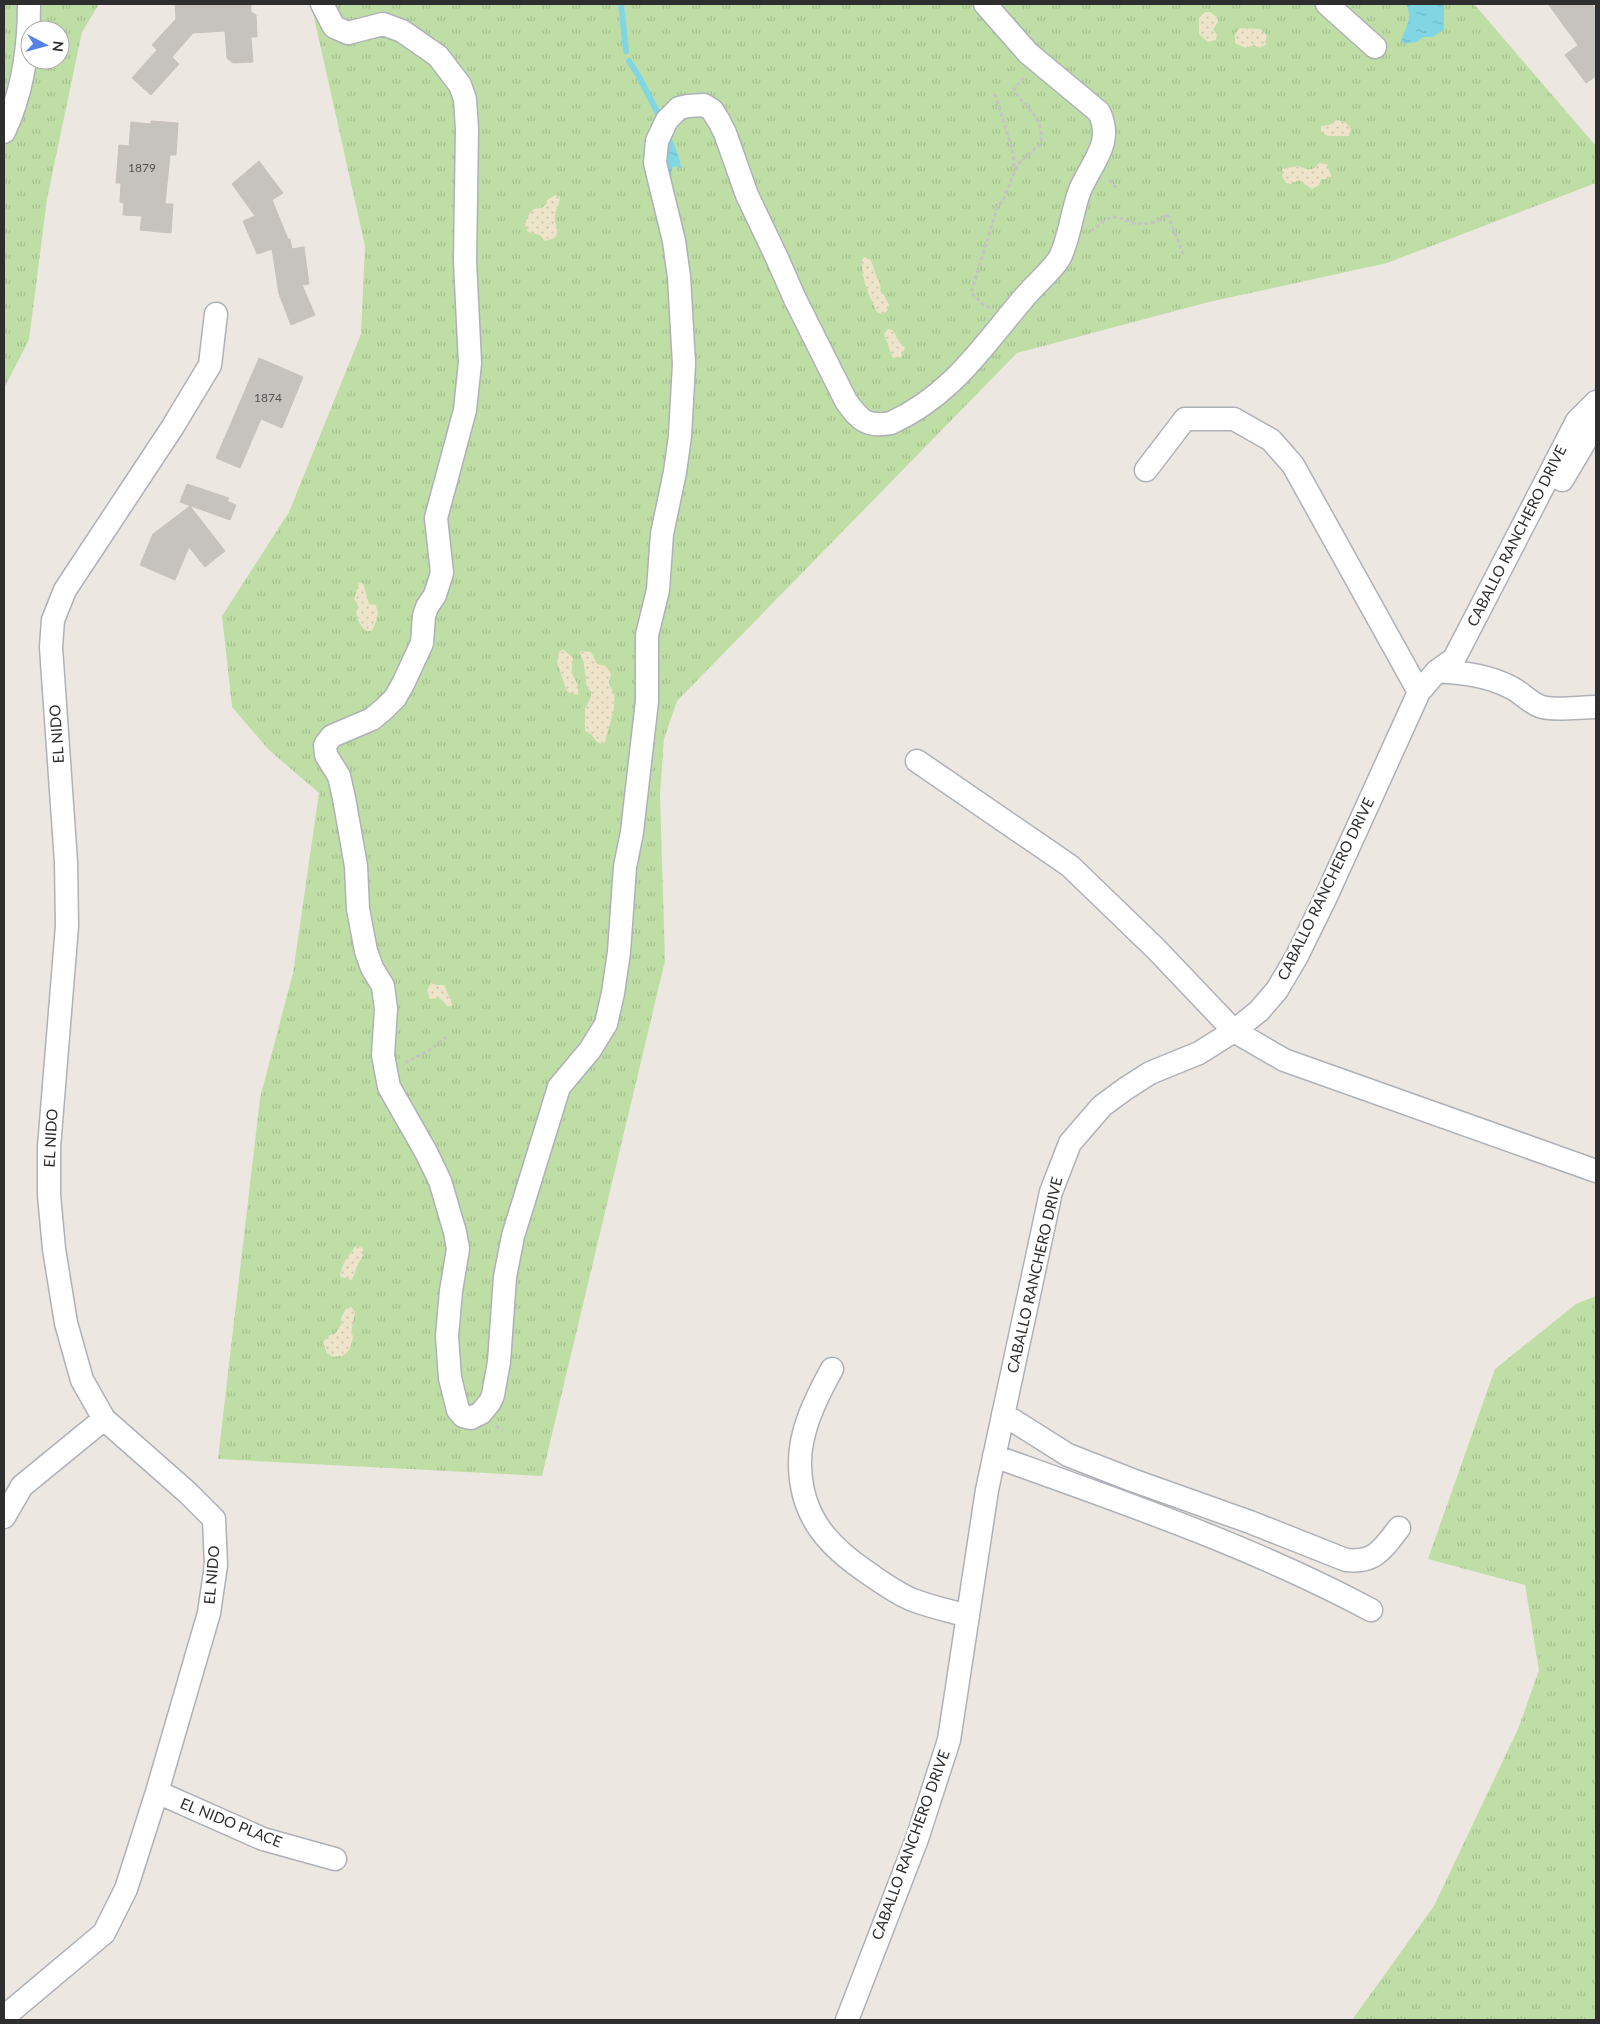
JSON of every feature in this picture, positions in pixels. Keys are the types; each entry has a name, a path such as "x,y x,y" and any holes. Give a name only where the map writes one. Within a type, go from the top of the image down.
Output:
{"street":[{"path":"4,132 22,80 29,31 29,4"},
{"path":"322,4 334,27 348,33 383,24 402,31 438,56 460,85 465,99 467,129 465,261 470,363 465,410 436,518 442,573 435,595 426,607 422,643 394,698 372,719 332,736 326,745 326,755 339,776 356,866 358,909 366,951 372,968 382,986 386,1009 382,1055 388,1087 426,1152 440,1181 455,1232 458,1249 446,1336 450,1378 458,1410 463,1416 474,1418 481,1413 493,1395 499,1362 505,1278 513,1236 559,1087 590,1050 606,1024 613,993 620,943 625,867 632,832 646,708 647,635 658,590 662,534 675,472 680,436 684,364 679,277 674,241 655,163 657,142 668,120 679,108 704,105 712,110 725,132 747,195 799,308 846,401 856,416 864,422 891,423 933,397 957,377 977,356 1059,258 1079,191 1102,147 1105,128 1100,112 1038,61 1011,35 985,4"},
{"path":"1327,4 1375,47"},
{"name":"EL NIDO","path":"4,2017 104,1933 126,1889 157,1792 209,1613 216,1565 214,1519 188,1493 104,1419 82,1380 66,1323 54,1250 49,1195 49,1147 67,926 66,862 51,647 53,620 65,590 172,428 210,365 216,314"},
{"name":"CABALLO RANCHERO DRIVE","path":"847,2020 917,1839 949,1740 987,1490 1051,1192 1070,1143 1102,1106 1125,1089 1150,1073 1199,1053 1234,1031 1270,1000 1297,956 1325,899 1419,692 1445,665 1577,421 1596,402"},
{"path":"1146,470 1185,419 1234,419 1271,440 1294,465 1419,692"},
{"path":"1596,423 1445,665 1498,680 1540,706 1555,708 1596,707"},
{"path":"917,761 1070,866 1156,949 1234,1031 1284,1060 1596,1171"},
{"path":"832,1369 809,1417 800,1465 802,1489 818,1528 833,1547 898,1593 932,1607 968,1616"},
{"path":"1003,1414 1068,1455 1250,1522 1346,1560 1360,1561 1375,1556 1399,1528"},
{"path":"4,1517 22,1486 104,1419"},
{"path":"994,1456 1180,1523 1324,1584 1371,1610"},
{"name":"EL NIDO PLACE","path":"157,1792 263,1839 335,1859"}],"path":[{"path":"1008,317 983,304 971,293 997,208 1008,189 1014,170 1022,159 1041,143 1038,121 1032,110 1021,100 1014,89 1038,61"},
{"path":"995,94 1013,152 1014,170"},
{"path":"1067,233 1077,234 1092,231 1102,222 1113,217 1119,217 1133,223 1148,224 1164,218 1166,214 1184,256"},
{"path":"385,1068 402,1064 422,1055 446,1037"}],"green space":[{"path":"4,4 99,4 82,32 47,199 29,340 4,388"},
{"path":"311,4 1474,4 1596,146 1596,183 1387,263 1209,302 1017,353 677,701 664,739 660,794 665,961 542,1476 218,1459 260,1098 293,973 319,793 269,750 232,707 222,616 289,512 361,334 365,246"},
{"path":"1596,1296 1596,2020 1352,2020 1434,1906 1518,1729 1539,1670 1525,1585 1428,1559 1495,1369 1576,1304"}],"sand":[{"path":"1205,12 1210,12 1218,18 1218,22 1213,29 1217,35 1216,40 1208,42 1199,34 1199,18"},
{"path":"1240,28 1261,29 1267,36 1266,45 1258,48 1255,45 1246,48 1235,43 1235,34"},
{"path":"1337,120 1345,122 1351,128 1349,136 1328,136 1321,132 1321,126 1329,125"},
{"path":"1319,163 1327,164 1331,176 1321,179 1319,185 1312,189 1299,180 1291,184 1286,183 1282,175 1282,169 1298,166 1312,169"},
{"path":"555,195 560,197 555,214 557,233 554,238 545,241 540,235 528,232 525,224 532,210 542,208 547,203 546,201"},
{"path":"864,257 870,259 880,283 880,291 889,305 887,311 882,314 877,312 866,287 862,267"},
{"path":"888,329 893,330 905,348 901,357 893,358 884,334"},
{"path":"359,583 363,583 369,604 376,605 377,608 377,618 372,631 366,631 357,616 358,605 354,599"},
{"path":"563,649 573,658 572,673 578,685 578,695 568,692 566,689 557,662 559,652"},
{"path":"580,652 591,652 597,664 606,666 611,674 609,685 613,693 614,708 603,744 597,742 591,734 585,731 585,709 591,697 591,691 587,688"},
{"path":"432,982 436,985 444,985 453,1005 448,1007 440,998 430,999 427,990"},
{"path":"355,1246 363,1248 363,1256 352,1280 341,1277 340,1273 344,1262"},
{"path":"351,1307 355,1312 351,1345 345,1355 333,1357 327,1353 323,1342 330,1335 335,1334 342,1323 341,1318 346,1308"}],"water":[{"path":"1406,4 1444,4 1444,30 1432,37 1424,37 1416,42 1404,44 1401,41 1409,18"},
{"path":"671,136 681,169 676,166 672,168 671,179 662,171 660,158"}],"building":[{"path":"175,4 251,4 251,12 256,15 257,37 251,37 253,62 233,63 227,58 225,31 193,33 172,57 179,64 151,95 132,78 157,50 152,45 176,19"},
{"path":"1548,4 1592,4 1596,9 1596,76 1586,83 1565,55 1578,45"},
{"path":"151,121 178,123 176,155 170,155 165,204 173,204 171,233 140,230 142,216 123,215 124,203 120,202 121,183 116,183 119,145 129,146 131,122 151,124"},
{"path":"259,161 283,193 272,200 288,239 290,239 292,249 304,247 309,284 302,285 315,315 291,325 279,294 272,249 257,254 243,221 255,216 232,184"},
{"path":"259,358 303,377 282,428 261,419 240,468 216,458"},
{"path":"187,484 229,498 227,501 236,505 230,520 180,502"},
{"path":"190,506 225,551 205,567 189,547 175,580 140,565 153,534"}],"waterway":[{"path":"621,4 626,51"},
{"path":"629,61 661,119"}]}
